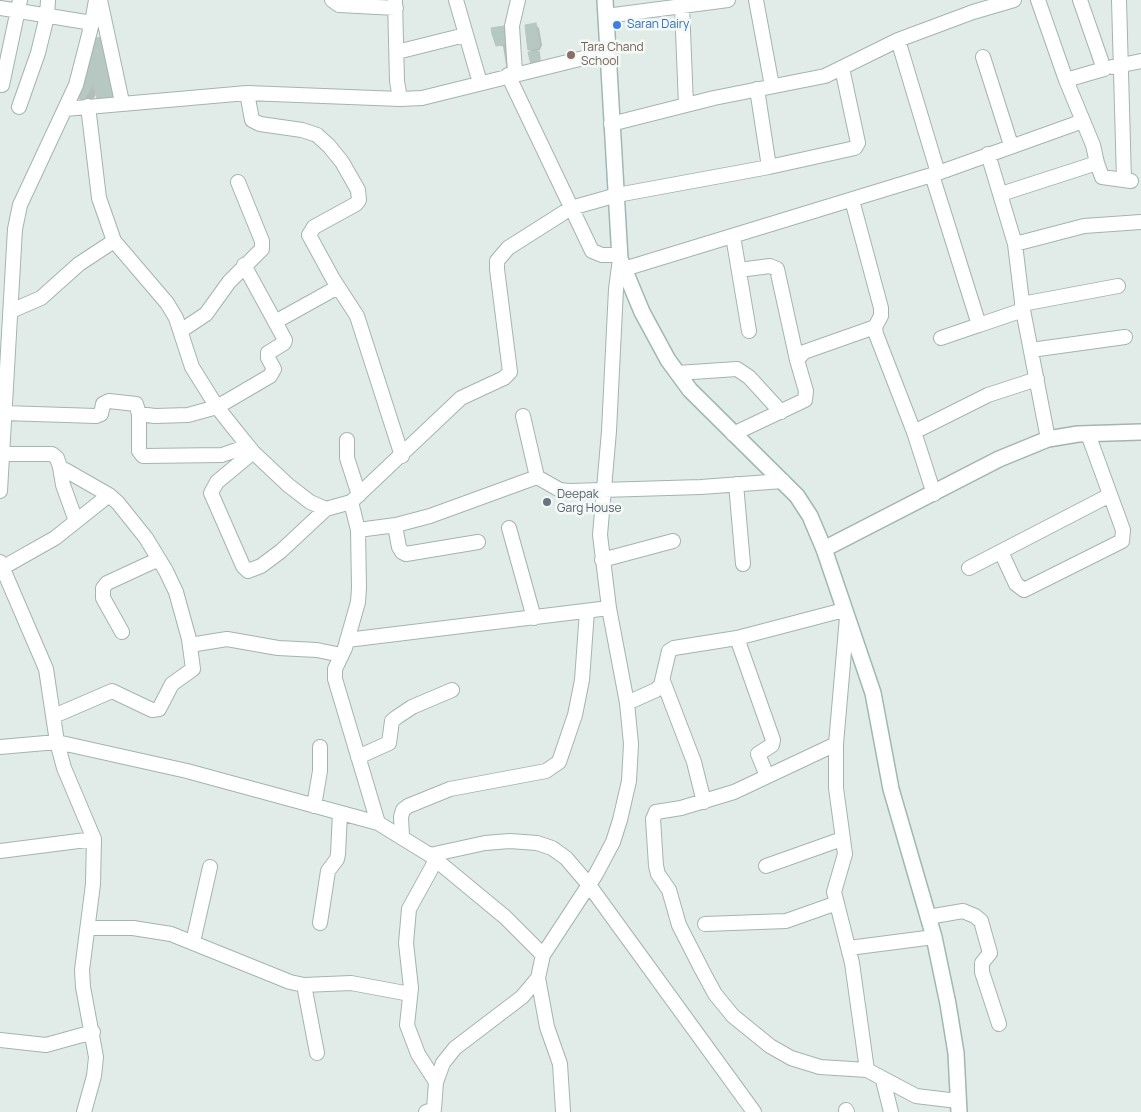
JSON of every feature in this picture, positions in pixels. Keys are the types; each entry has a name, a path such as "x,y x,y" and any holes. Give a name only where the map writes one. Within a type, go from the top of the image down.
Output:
{"main road":[{"path":"605,0 611,124 621,261 655,339 677,373 690,390 797,496 810,516 824,549 873,693 891,789 934,937 956,1053 958,1106"},
{"path":"824,549 999,459 1048,439 1088,434 1141,432"}],"street":[{"path":"19,107 29,80 47,16 48,0"},
{"path":"0,491 2,423 15,229 20,205 76,85 96,0"},
{"path":"100,0 122,102"},
{"path":"332,0 339,5 396,4 400,99"},
{"path":"456,0 480,83"},
{"path":"518,0 513,13 512,74 592,251 621,261 733,236 852,200 935,174 1011,145 1083,121"},
{"path":"606,16 728,0"},
{"path":"756,0 772,86"},
{"path":"611,124 757,88 813,79 842,68 970,6 1014,0"},
{"path":"1038,0 1066,80 1093,145 1102,177 1128,181 1121,65 1120,0"},
{"path":"1080,0 1104,68"},
{"path":"686,105 689,4"},
{"path":"2,85 19,6"},
{"path":"0,8 19,6 47,16 92,23"},
{"path":"397,52 465,35"},
{"path":"898,40 979,325"},
{"path":"64,109 122,102 247,93 400,99 446,93 512,74 608,52"},
{"path":"982,57 1011,145"},
{"path":"1066,80 1104,68 1141,61"},
{"path":"251,449 217,482 211,493 243,566 248,570 261,566 281,551 326,509 355,498 402,456 461,398 504,378 510,372 497,261 508,248 571,208 617,195 769,167 855,148 858,143 842,68"},
{"path":"757,88 769,167"},
{"path":"247,93 252,120 260,124 302,130 317,136 329,146 342,162 358,190 359,200 356,204 310,231 310,239 357,316 402,456"},
{"path":"88,106 99,198 114,241 167,303 182,330 192,367 217,407 251,449 310,502 326,509"},
{"path":"988,154 1015,244 1022,307 1048,439"},
{"path":"1001,194 1097,163"},
{"path":"182,330 206,314 244,266 260,251 263,245 238,182"},
{"path":"797,360 804,352 875,327 881,316 881,308 852,200"},
{"path":"1015,244 1084,226 1141,222"},
{"path":"733,236 749,331"},
{"path":"11,311 41,298 79,264 114,241"},
{"path":"563,1111 560,1064 547,1027 538,978 543,955 589,885 612,842 620,820 629,780 631,744 627,703 609,608 600,535 609,431 616,289 621,261"},
{"path":"139,414 170,417 188,415 217,407 274,372 268,353 282,345 285,340 244,266"},
{"path":"733,434 800,404 806,396 777,268 770,266 738,270"},
{"path":"941,338 1022,307 1118,286"},
{"path":"275,322 338,287"},
{"path":"875,327 914,432 934,494"},
{"path":"1031,350 1126,337"},
{"path":"677,373 737,369 749,376 781,412"},
{"path":"914,432 988,395 1037,379"},
{"path":"2,423 96,416 101,414 103,404 109,401 136,404 139,414 139,451 143,456 222,455 251,449"},
{"path":"523,416 537,477 560,490 603,491 783,481"},
{"path":"1001,552 1016,584 1024,590 1116,546 1122,541 1124,530 1088,434"},
{"path":"347,440 346,458 355,498 358,530 359,595 348,640 335,669 335,679 378,823"},
{"path":"1,454 52,454 57,458 63,485 76,522"},
{"path":"54,716 112,691 152,710 159,708 172,684 193,669 190,645 176,592 159,559 133,518 109,495 60,467"},
{"path":"358,530 395,526 430,516 537,477"},
{"path":"736,484 743,564"},
{"path":"84,1112 94,1076 96,1057 93,1032 83,987 82,970 89,928 95,855 94,840 88,822 67,780 57,742 46,669 1,565 55,538 109,495"},
{"path":"969,568 1110,495"},
{"path":"395,526 399,547 406,554 478,542"},
{"path":"509,528 534,618"},
{"path":"602,560 673,541"},
{"path":"122,632 103,598 103,588 107,583 159,559"},
{"path":"348,640 609,608"},
{"path":"402,836 402,810 408,806 450,789 546,771 559,762 575,715 582,680 587,611"},
{"path":"627,703 656,690 663,681 669,651 674,648 738,638 845,614 836,744 836,788 844,861 835,887 837,903 849,948 867,1070"},
{"path":"738,638 750,681 773,740 772,745 758,754 767,776"},
{"path":"190,645 227,639 278,648 317,650 341,655"},
{"path":"663,681 694,762 704,802"},
{"path":"358,757 389,744 392,721 397,717 412,707 452,690"},
{"path":"0,747 57,742 187,772 378,823 402,836 433,857 505,917 543,955"},
{"path":"836,744 734,792 704,802 656,812 653,819 658,874 669,890 679,925 715,994 733,1016 770,1046 791,1058 820,1067 867,1070 916,1096 958,1106"},
{"path":"314,806 320,771 320,747"},
{"path":"320,923 328,871 337,859 338,854 340,812"},
{"path":"766,866 842,839"},
{"path":"0,851 94,840"},
{"path":"433,857 485,843 537,842 552,848 566,858 589,885 754,1112"},
{"path":"433,857 409,909 406,942 410,994 407,1025 411,1041 436,1082"},
{"path":"193,942 210,867"},
{"path":"705,924 786,921 837,903"},
{"path":"928,917 963,911 981,921 990,953 982,963 982,972 999,1024"},
{"path":"89,928 152,930 193,942 290,982 304,985 351,983 410,994"},
{"path":"849,948 934,937"},
{"path":"433,1111 436,1082 443,1063 455,1048 522,997 538,978"},
{"path":"304,985 317,1052"},
{"path":"0,1040 46,1045 93,1032"},
{"path":"883,1080 891,1112"}],"building":[{"path":"536,23 539,42 527,43 525,25"},
{"path":"504,26 506,32 492,34 491,28"},
{"path":"506,32 507,38 494,40 492,34"},
{"path":"105,37 114,99 98,102 93,84 84,101 76,97 96,38"},
{"path":"507,38 507,44 496,46 494,40"},
{"path":"539,42 539,48 528,50 527,43"},
{"path":"539,51 540,64 531,65 528,52"}],"place":[{"name":"Saran Dairy","path":"617,25"},
{"name":"Tara Chand School","path":"571,55"},
{"name":"Deepak Garg House","path":"547,502"}]}
